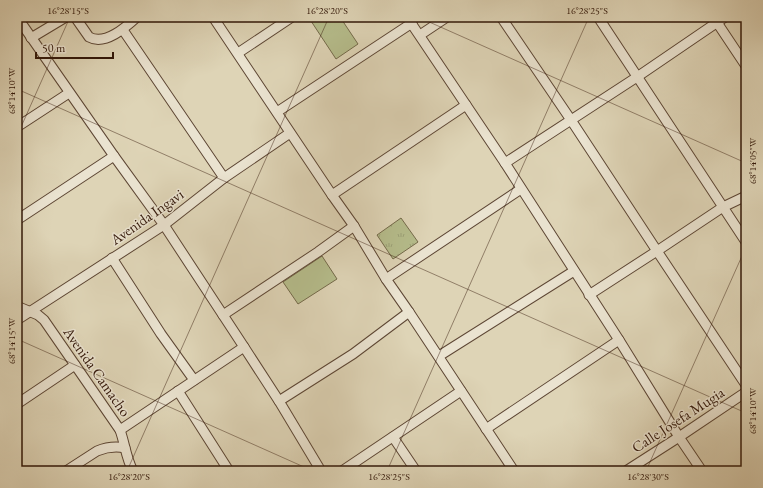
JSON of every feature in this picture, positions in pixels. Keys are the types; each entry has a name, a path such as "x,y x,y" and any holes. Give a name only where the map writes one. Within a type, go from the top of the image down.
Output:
{"street":[{"path":"17,17 69,93 164,224 279,401 322,471"},
{"path":"31,38 66,17"},
{"path":"74,17 89,37 99,40 106,39 123,30 137,17"},
{"path":"213,17 354,226 386,279 439,356 514,471"},
{"path":"238,53 292,17"},
{"path":"420,35 447,17"},
{"path":"501,17 746,385"},
{"path":"598,17 746,242"},
{"path":"505,163 637,77 715,20 725,17"},
{"path":"277,112 410,20 505,163 702,471"},
{"path":"715,20 746,66"},
{"path":"123,30 224,178"},
{"path":"17,127 69,93"},
{"path":"332,195 466,105"},
{"name":"Avenida Ingavi","path":"17,320 164,224 224,178 290,133"},
{"path":"17,220 114,156"},
{"path":"386,279 521,189"},
{"path":"589,295 722,207 746,196"},
{"path":"223,315 318,252 354,226"},
{"path":"112,258 161,334 194,380"},
{"path":"439,356 574,270"},
{"name":"Avenida Camacho","path":"17,305 38,315 44,320 120,430 133,471"},
{"path":"279,401 353,354 409,312"},
{"path":"486,429 619,340"},
{"path":"120,430 244,347"},
{"path":"17,404 75,365"},
{"path":"178,391 229,471"},
{"path":"342,471 461,391"},
{"name":"Calle Josefa Mugia","path":"626,471 745,396"},
{"path":"394,437 416,471"},
{"path":"66,471 102,449 113,447 125,448"}],"green space":[{"path":"318,17 340,17 358,44 336,59 311,21"},
{"path":"401,218 418,242 393,259 377,235"},
{"path":"322,256 337,279 298,304 283,282"}]}
